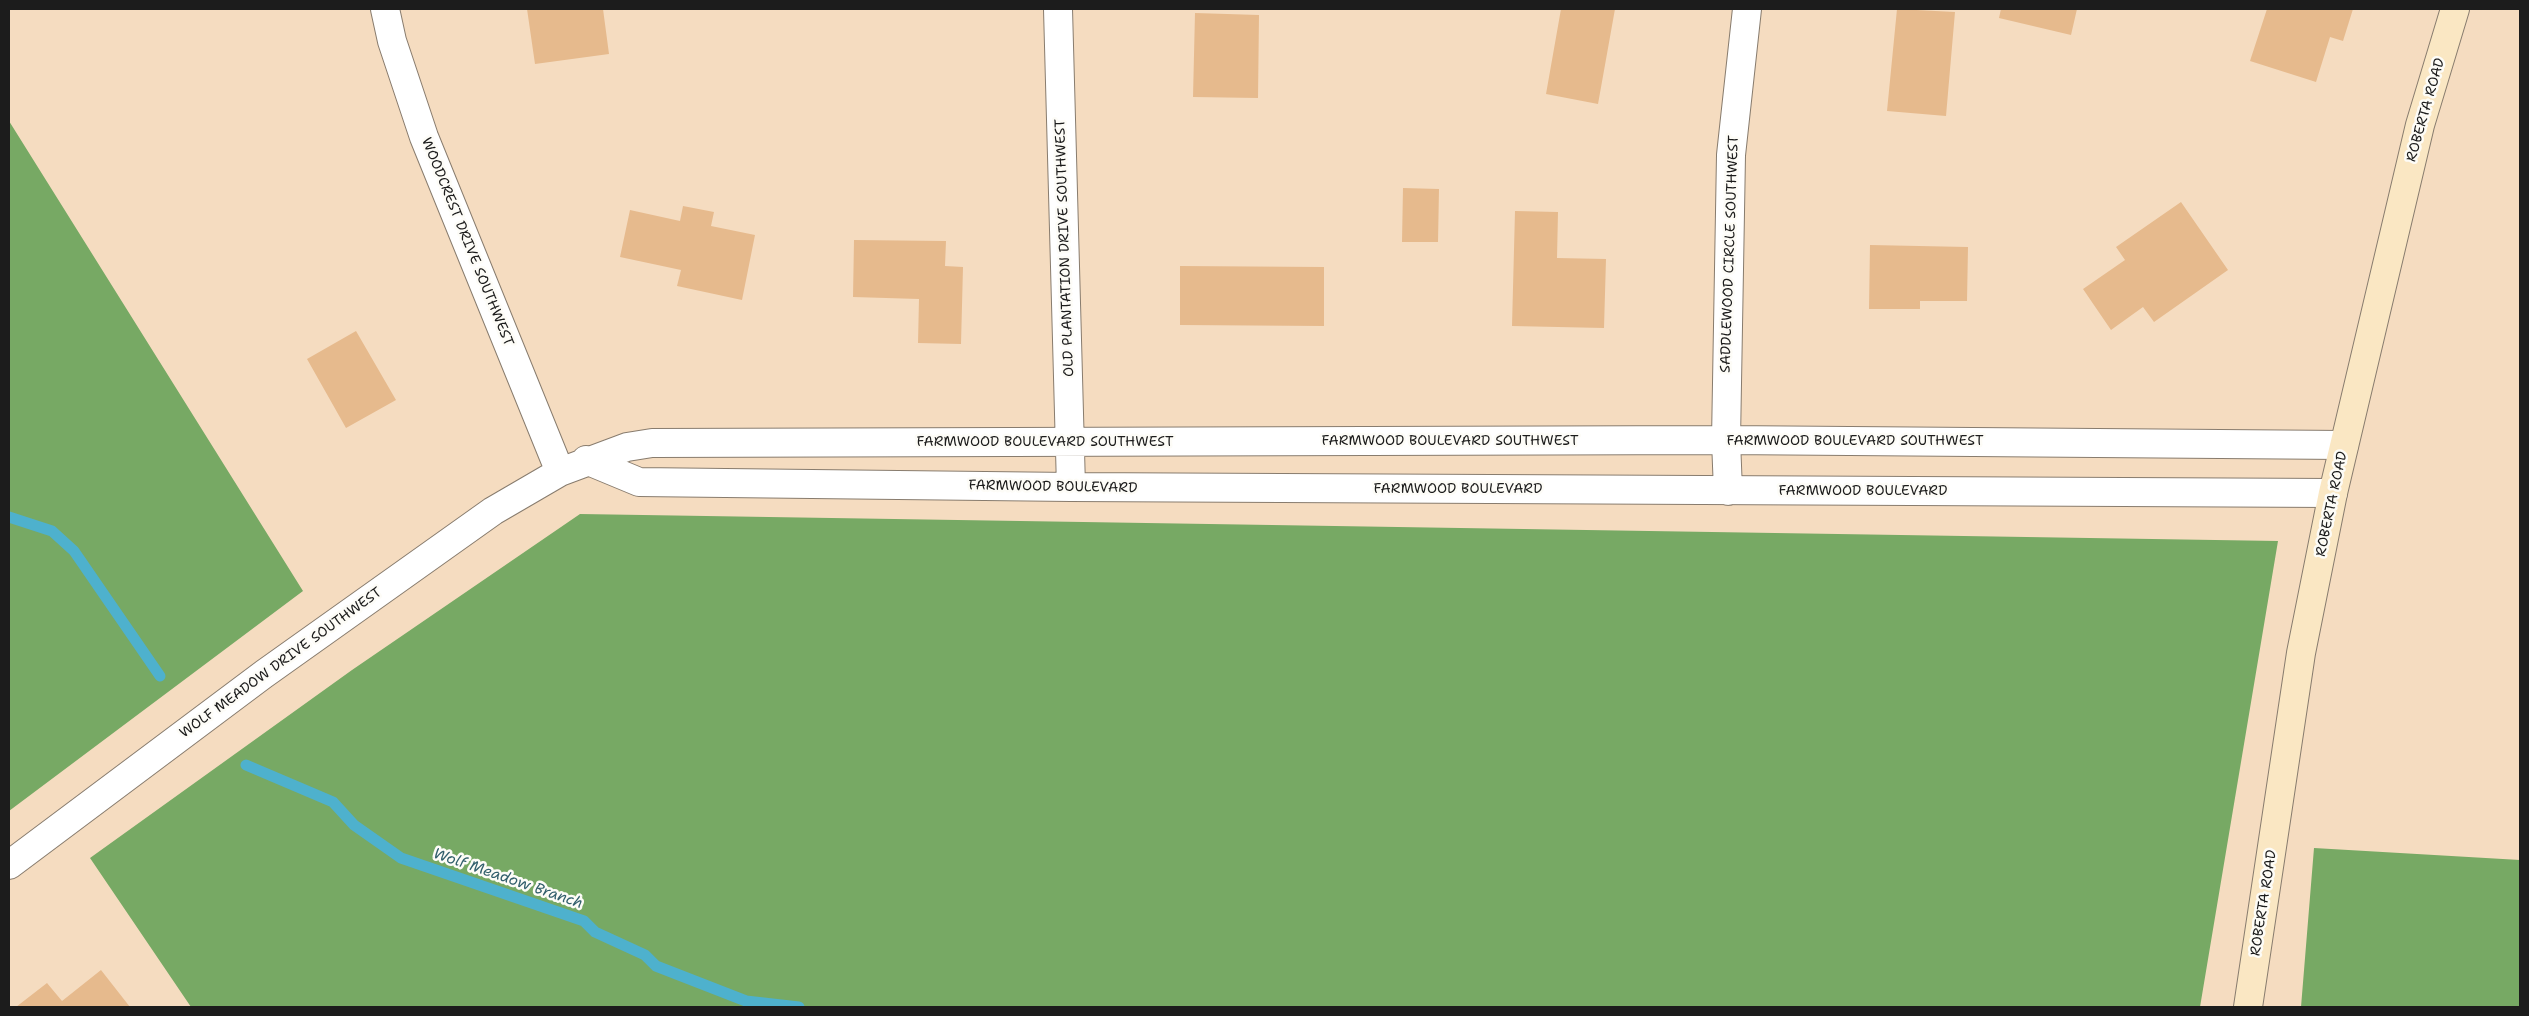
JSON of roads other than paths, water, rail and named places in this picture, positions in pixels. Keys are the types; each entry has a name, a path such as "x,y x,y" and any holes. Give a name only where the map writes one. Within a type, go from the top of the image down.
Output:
{"street":[{"name":"WOODCREST DRIVE SOUTHWEST","path":"385,9 392,41 424,136 560,472"},
{"name":"OLD PLANTATION DRIVE SOUTHWEST","path":"1058,9 1071,487"},
{"name":"SADDLEWOOD CIRCLE SOUTHWEST","path":"1728,491 1726,440 1731,155 1747,9"},
{"name":"ROBERTA ROAD","path":"2248,1007 2301,654 2333,493 2420,125 2455,9"},
{"name":"FARMWOOD BOULEVARD SOUTHWEST","path":"560,472 586,460 626,447 652,443 1726,440 2344,445"},
{"name":"FARMWOOD BOULEVARD","path":"586,460 639,482 1071,487 2333,493"},
{"name":"WOLF MEADOW DRIVE SOUTHWEST","path":"9,865 287,657 493,511 560,472"}],"waterway":[{"name":"Wolf Meadow Branch","path":"9,517 52,531 74,551 160,676"},
{"name":"Wolf Meadow Branch","path":"246,765 333,802 354,825 401,858 584,921 595,932 645,955 656,966 746,1001 799,1007"}]}
